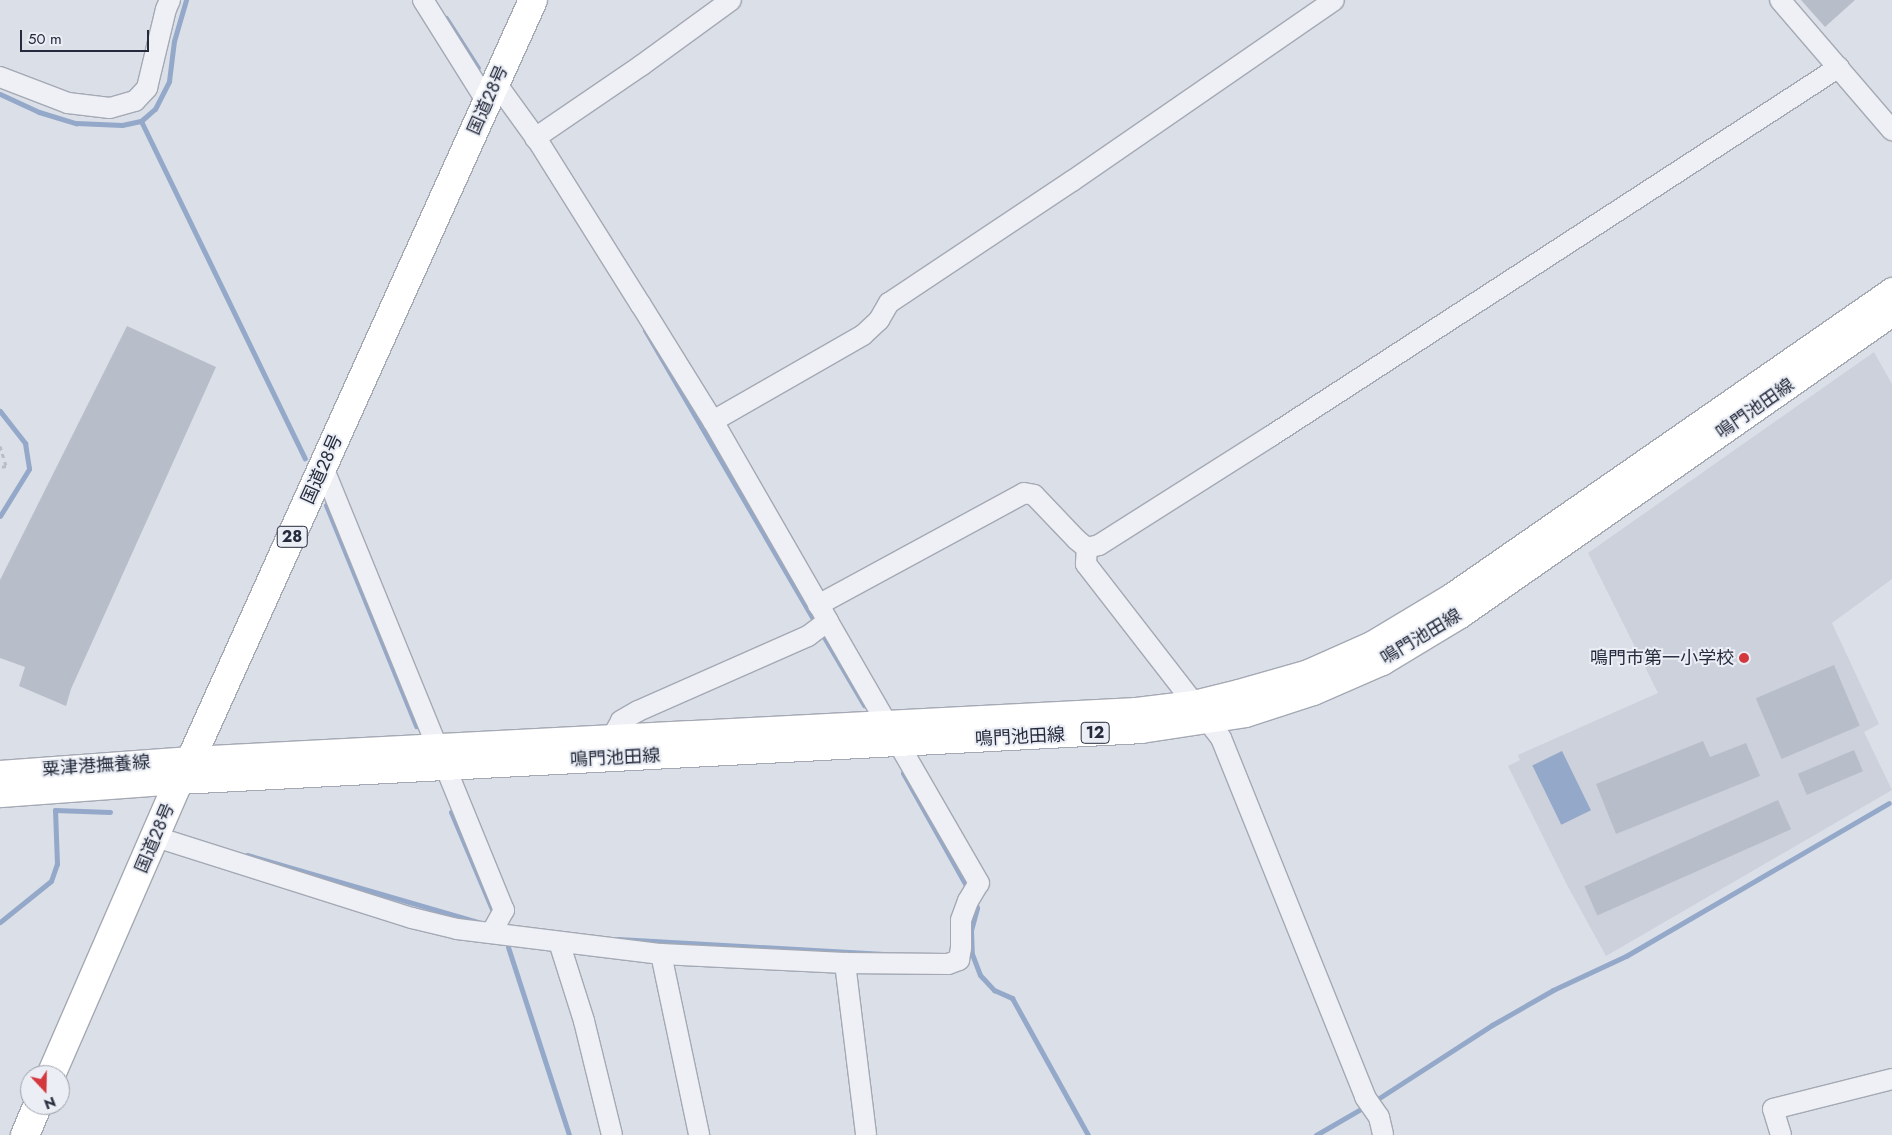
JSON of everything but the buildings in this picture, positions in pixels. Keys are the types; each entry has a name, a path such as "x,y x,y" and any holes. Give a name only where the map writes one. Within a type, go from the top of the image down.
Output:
{"highway":[{"name":"国道28号","path":"55,1065 185,770 533,0"},
{"path":"25,1135 34,1115"}],"main road":[{"name":"鳴門池田線","path":"1201,712 1308,672 1371,644 1452,596 1892,290"},
{"name":"鳴門池田線","path":"185,770 892,733 1136,710 1245,714 1314,692 1382,662 1460,615 1892,313"},
{"name":"鳴門池田線","path":"441,756 612,737 892,733"},
{"name":"粟津港撫養線","path":"0,773 185,770"},
{"name":"粟津港撫養線","path":"0,794 185,770"}],"street":[{"path":"0,77 68,103 110,108 135,101 147,88 166,8 170,0"},
{"path":"156,837 412,918 457,929 661,954 845,963 948,964 959,960 961,920 968,901 979,883 892,733 819,622 713,421 539,144 492,93 423,0"},
{"path":"539,144 731,0"},
{"path":"713,421 863,335 878,320 889,303 1072,181 1334,0"},
{"path":"1780,0 1892,130"},
{"path":"1087,548 1099,545 1263,442 1839,67"},
{"path":"323,467 504,910 491,933"},
{"path":"612,737 621,721 819,622 1024,493 1034,495 1087,548"},
{"path":"1087,548 1086,564 1221,738 1365,1097 1379,1117 1383,1135"},
{"path":"559,942 584,1021 612,1135"},
{"path":"661,954 699,1135"},
{"path":"845,963 866,1135"},
{"path":"1781,1135 1773,1109 1892,1078"}],"path":[{"path":"0,446 6,466 0,467"}],"shaded area":[{"name":"鳴門市第一小学校","path":"1874,352 1892,384 1892,579 1832,623 1879,724 1864,732 1892,790 1606,956 1567,885 1508,766 1520,760 1518,755 1658,693 1588,553"}],"water":[{"path":"1562,751 1591,810 1561,825 1532,765"}],"waterway":[{"path":"141,121 155,109 169,81 174,41 186,0"},
{"path":"446,18 478,68"},
{"path":"0,94 39,112 76,123 122,125 141,121 305,458"},
{"path":"645,330 817,625"},
{"path":"0,411 25,443 29,469 0,516"},
{"path":"326,505 416,726"},
{"path":"821,632 864,705"},
{"path":"903,773 968,889"},
{"path":"1373,1102 1492,1025 1553,990 1626,956 1889,803"},
{"path":"0,922 51,881 57,864 55,810 110,812"},
{"path":"451,812 492,909"},
{"path":"247,855 477,922"},
{"path":"975,900 977,908 971,930 972,954 980,975 994,990 1012,998 1088,1135"},
{"path":"618,939 889,954"},
{"path":"508,947 569,1135"},
{"path":"1316,1135 1366,1106"}],"place":[{"name":"鳴門市第一小学校","path":"1744,658"}]}
